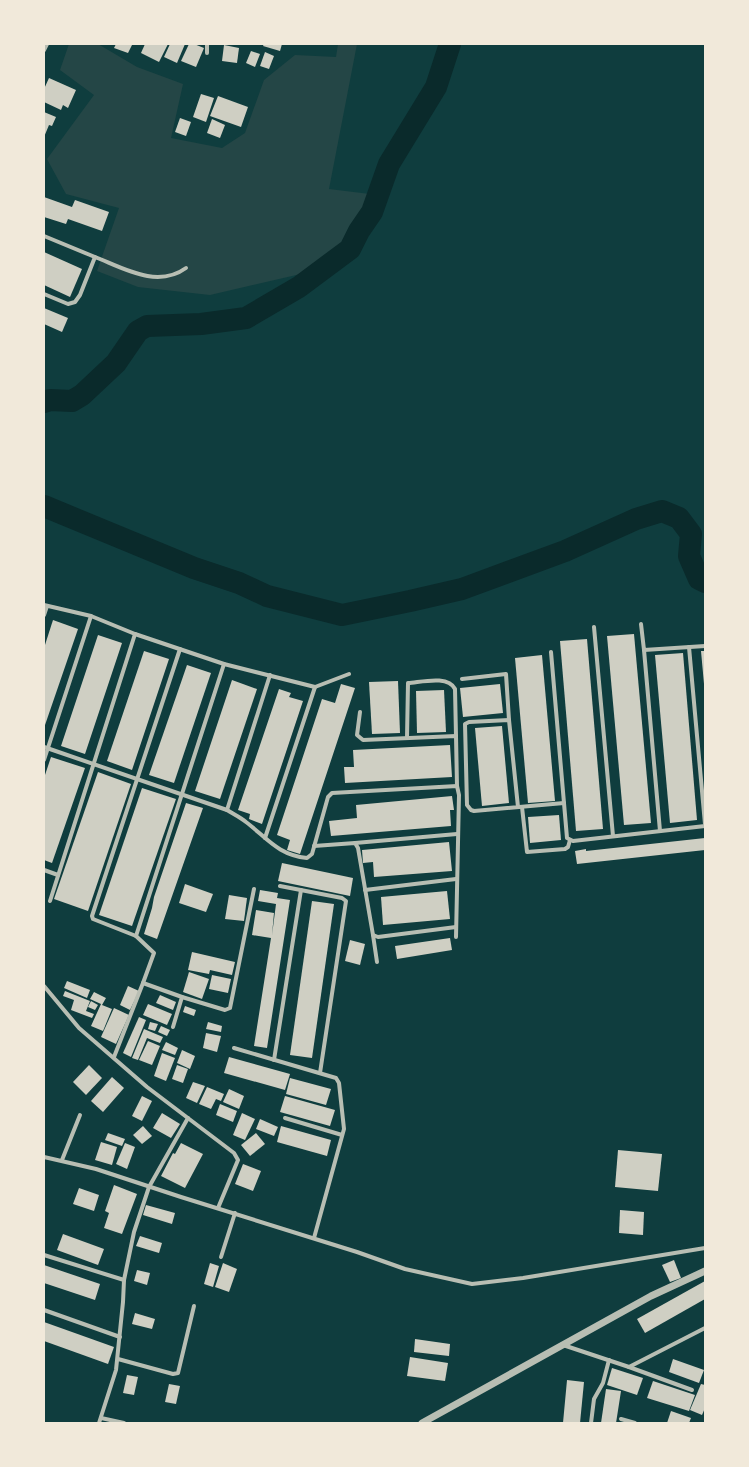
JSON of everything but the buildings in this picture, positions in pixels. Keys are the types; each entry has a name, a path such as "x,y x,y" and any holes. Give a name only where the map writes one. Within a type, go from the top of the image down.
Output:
{"street":[{"path":"44,50 47,44"},
{"path":"207,44 207,53"},
{"path":"44,236 148,277 164,277 178,273 186,268"},
{"path":"44,294 68,304 75,302 80,295 95,257"},
{"path":"44,615 46,606 91,616 135,634 224,664 315,687 349,674"},
{"path":"44,760 46,748 91,616"},
{"path":"640,624 644,650 660,831"},
{"path":"594,627 613,836"},
{"path":"50,901 135,634"},
{"path":"644,650 705,646"},
{"path":"570,840 705,825 689,647"},
{"path":"114,1057 154,953 136,936 93,919 92,916 180,649"},
{"path":"550,652 567,838 570,840"},
{"path":"136,936 224,664"},
{"path":"462,679 506,674 509,720 527,852 565,849 568,847 570,840"},
{"path":"227,810 270,676"},
{"path":"407,738 408,683 445,681 453,684 455,689 457,786 459,795 456,879 456,937"},
{"path":"265,838 315,687"},
{"path":"360,712 357,735 362,740 456,736"},
{"path":"509,720 469,722 466,724 467,805 474,812 564,803"},
{"path":"46,748 227,810 245,821 277,848 299,857 307,858 312,854 323,811 328,797 332,793 457,786"},
{"path":"314,846 457,834"},
{"path":"355,843 365,890 377,962"},
{"path":"44,870 58,874"},
{"path":"365,890 456,879"},
{"path":"280,886 342,898 346,901 320,1073"},
{"path":"143,983 225,1010 230,1008 254,890"},
{"path":"274,1060 301,890"},
{"path":"373,936 378,937 456,927"},
{"path":"44,986 79,1028 147,1087 234,1153 238,1160 218,1208"},
{"path":"173,1027 182,997"},
{"path":"234,1048 336,1078 339,1083 344,1129 314,1238"},
{"path":"62,1160 80,1115"},
{"path":"124,1423 100,1421 118,1359 124,1280 134,1232 150,1187 188,1118"},
{"path":"286,1118 342,1135"},
{"path":"44,1157 96,1168 150,1187 314,1238 405,1269 472,1284 524,1278 705,1248"},
{"path":"221,1257 235,1213"},
{"path":"44,1255 124,1280"},
{"path":"422,1423 651,1296 705,1271"},
{"path":"118,1359 173,1374 178,1373 194,1306"},
{"path":"44,1310 120,1337"},
{"path":"630,1366 705,1328"},
{"path":"563,1346 630,1366 692,1390"},
{"path":"591,1423 594,1399 603,1383 608,1360"},
{"path":"621,1419 635,1423"}],"shaded area":[{"path":"69,44 98,44 137,67 183,84 171,138 222,148 245,133 264,80 295,55 336,57 338,44 357,44 329,189 386,196 344,264 210,295 138,287 97,271 119,208 66,194 47,159 94,95 60,70"}],"waterway":[{"path":"44,402 50,400 72,401 82,395 116,363 138,331 147,326 201,324 246,318 299,287 350,249 359,231 372,212 389,164 436,87 450,44"},
{"path":"44,506 194,568 239,583 267,596 342,615 462,589 565,551 636,519 662,511 679,518 691,534 689,556 699,579 705,582"}]}
